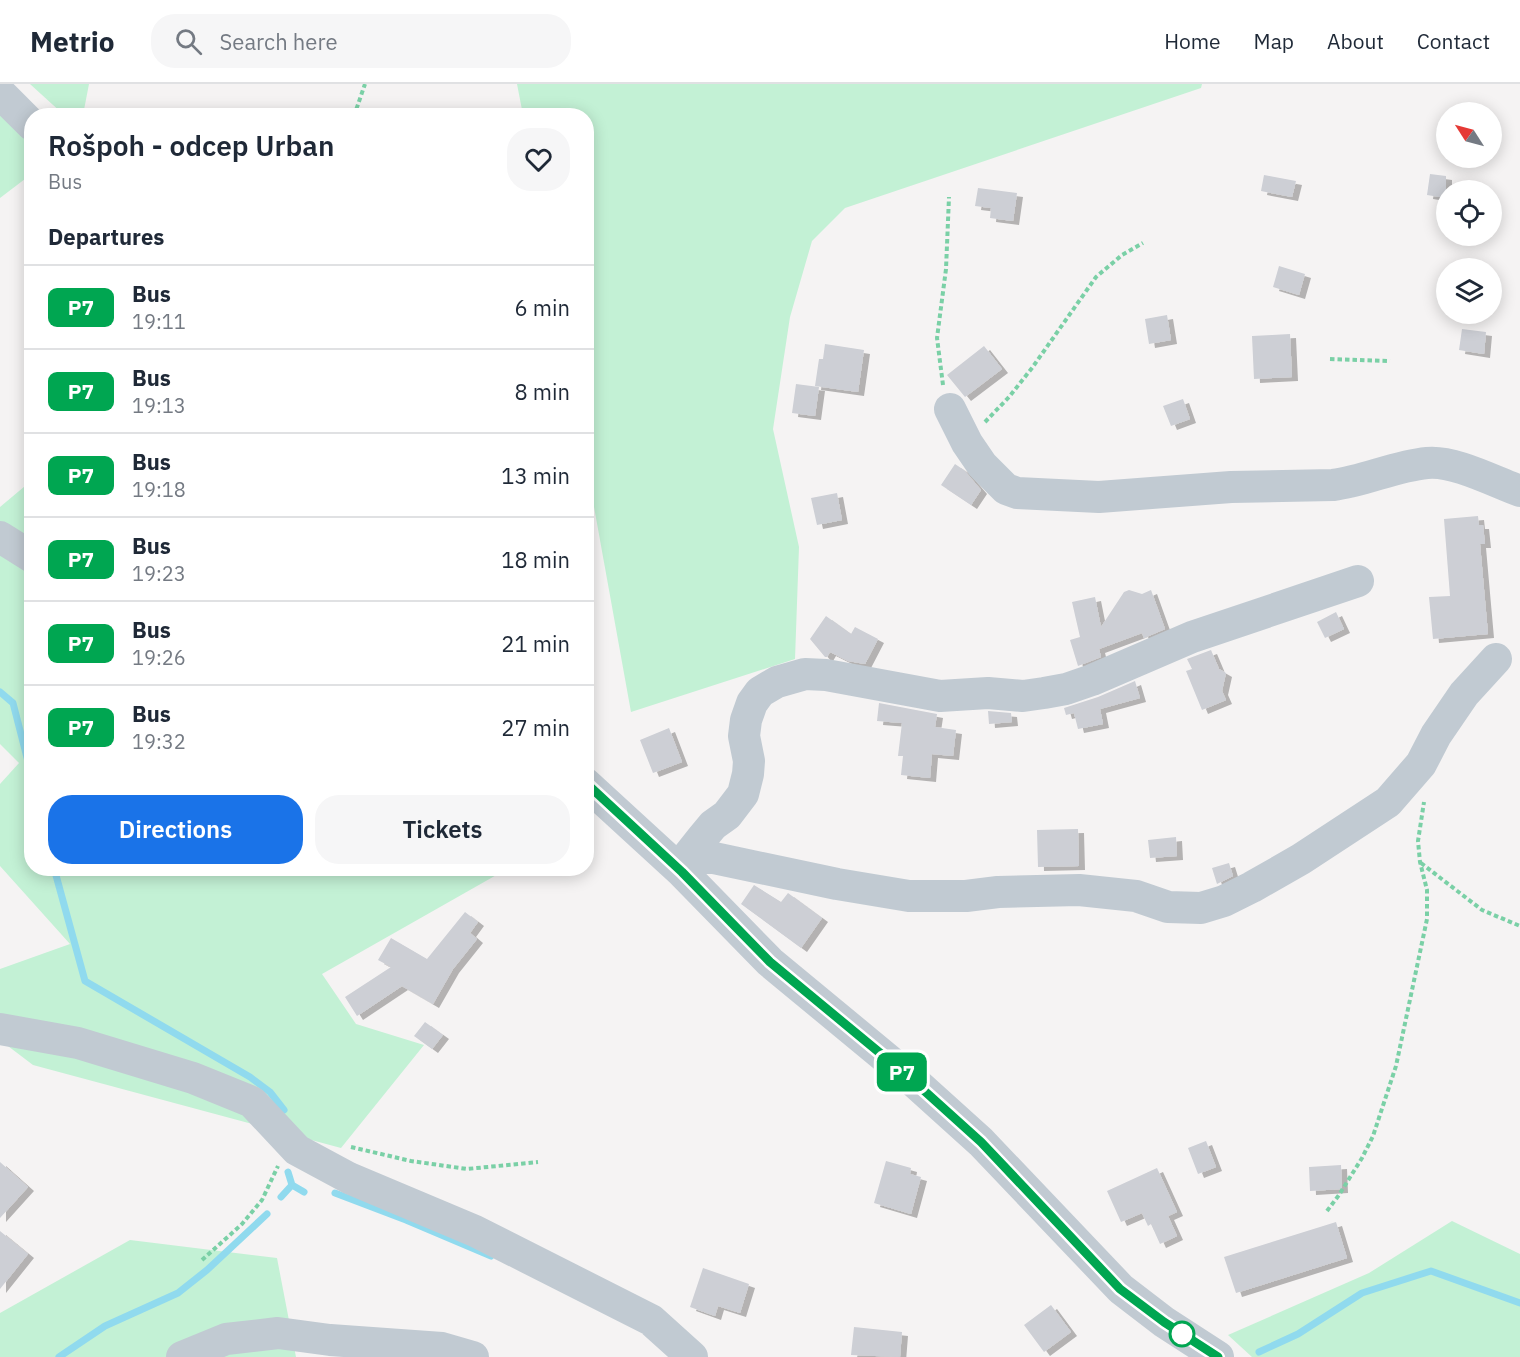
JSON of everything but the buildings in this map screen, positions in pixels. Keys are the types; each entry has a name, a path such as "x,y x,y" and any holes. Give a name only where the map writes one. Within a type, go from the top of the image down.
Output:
{"street":[{"path":"0,93 24,117"},
{"path":"950,408 967,443 982,465 1006,489 1029,495 1099,497 1231,487 1333,485 1429,462 1465,470 1520,491"},
{"path":"0,537 24,552"},
{"path":"678,861 713,825 736,806 743,794 749,761 744,736 746,720 752,703 760,692 777,682 806,674 826,675 940,696 988,693 1023,696 1044,693 1083,683 1192,637 1358,581"},
{"path":"678,861 714,858 837,884 909,896 966,896 998,892 1079,890 1136,896 1168,907 1201,908 1224,901 1252,887 1388,802 1421,764 1448,716 1464,694 1496,659"},
{"path":"594,791 678,861 770,962 909,1077 981,1142 1120,1289 1215,1356"},
{"path":"0,1029 78,1043 193,1078 252,1102 290,1144 349,1178 475,1232 651,1320 692,1357"},
{"path":"182,1357 226,1339 278,1333 330,1340 442,1348 473,1357"}],"path":[{"path":"357,108 366,84"},
{"path":"949,196 946,269 937,338 940,371 950,408"},
{"path":"967,443 1032,368 1096,277 1122,255 1143,243"},
{"path":"1330,359 1389,361"},
{"path":"1327,1211 1362,1158 1373,1136 1396,1066 1427,919 1427,890 1420,862 1418,841 1425,788 1421,764"},
{"path":"1420,862 1482,910 1520,926"},
{"path":"202,1260 242,1224 262,1200 290,1144"},
{"path":"348,1147 411,1161 467,1169 538,1162"}],"green space":[{"path":"30,84 89,84 84,108 56,108"},
{"path":"517,84 1202,84 1201,88 845,208 812,241 790,317 773,429 799,547 795,659 631,712 594,507 594,108 522,108"},
{"path":"0,109 24,134 24,180 0,198"},
{"path":"24,487 24,876 495,876 322,974 356,1024 424,1045 341,1148 33,1065 0,1040 0,969 70,944 0,866 0,784 19,763 0,744 0,507"},
{"path":"1452,1221 1520,1254 1520,1357 1252,1357 1228,1335 1369,1273"},
{"path":"130,1240 277,1258 296,1357 0,1357 0,1313"}],"waterway":[{"path":"0,692 13,703 24,746"},
{"path":"56,876 85,981 250,1077 270,1092 284,1110"},
{"path":"288,1172 292,1185 304,1192"},
{"path":"281,1197 292,1185"},
{"path":"335,1193 491,1256"},
{"path":"59,1357 105,1326 178,1293 207,1270 267,1214"},
{"path":"1259,1352 1298,1334 1362,1293 1431,1271 1520,1303"}],"bus line":[{"name":"P7","path":"594,790 682,872 770,962 909,1077 981,1142 1120,1289 1164,1322 1218,1357"}]}
